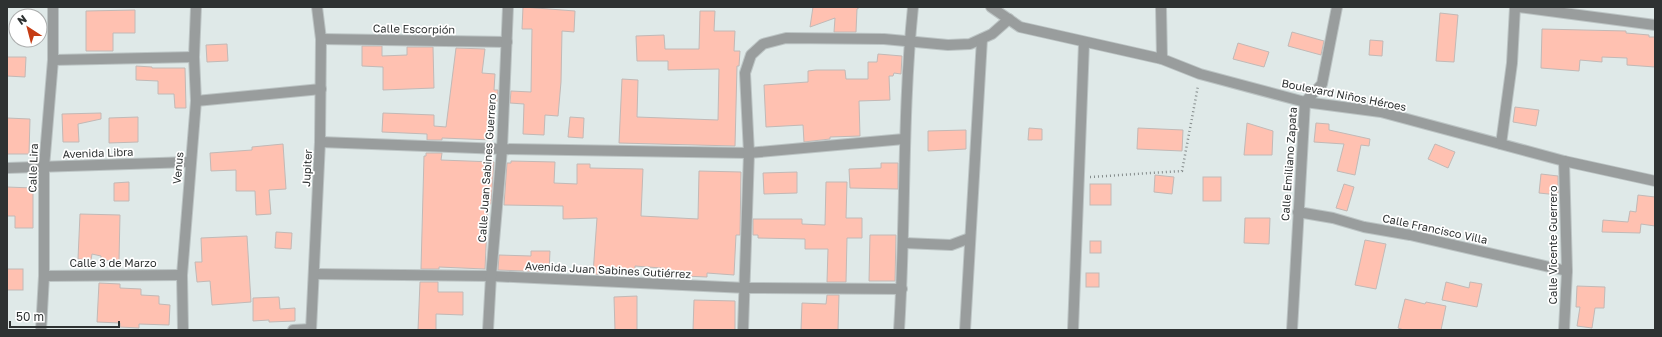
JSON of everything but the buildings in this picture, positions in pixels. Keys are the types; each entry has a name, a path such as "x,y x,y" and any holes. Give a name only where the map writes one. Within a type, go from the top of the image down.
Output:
{"street":[{"name":"Calle Lira","path":"41,330 44,276 44,167 53,60 53,7"},
{"name":"Venus","path":"184,330 182,275 196,100 194,56 196,7"},
{"name":"Jupiter","path":"311,330 321,89 321,39 317,7"},
{"name":"Calle Juan Sabines Guerrero","path":"488,330 502,149 508,7"},
{"path":"899,330 904,243 904,139 910,41 914,7"},
{"name":"Boulevard Niños Héroes","path":"991,7 1020,27 1084,43 1162,59 1200,74 1305,102 1381,112 1564,161 1655,181"},
{"path":"1161,7 1162,59"},
{"name":"Calle Emiliano Zapata","path":"1292,330 1305,102 1322,84 1337,7"},
{"path":"1501,144 1512,63 1516,7 1655,25"},
{"path":"743,330 746,288 749,153 745,73 751,55 762,44 786,38 884,39 948,45 970,44 992,34 1008,19"},
{"name":"Calle Escorpión","path":"321,39 507,42"},
{"path":"965,330 982,39"},
{"path":"1073,330 1077,178 1084,43"},
{"path":"53,60 194,56"},
{"path":"196,100 321,89"},
{"path":"320,142 502,149 749,153 904,139"},
{"name":"Calle Vicente Guerrero","path":"1564,161 1567,271 1564,330"},
{"name":"Avenida Libra","path":"7,168 190,162"},
{"name":"Calle Francisco Villa","path":"1298,212 1333,218 1364,227 1410,235 1567,271"},
{"path":"904,243 951,245 970,238"},
{"name":"Avenida Juan Sabines Gutiérrez","path":"314,274 491,276 746,288 902,290"},
{"name":"Calle 3 de Marzo","path":"44,276 182,275"},
{"path":"293,330 311,330"}],"path":[{"path":"1077,178 1182,171 1200,74"}]}
